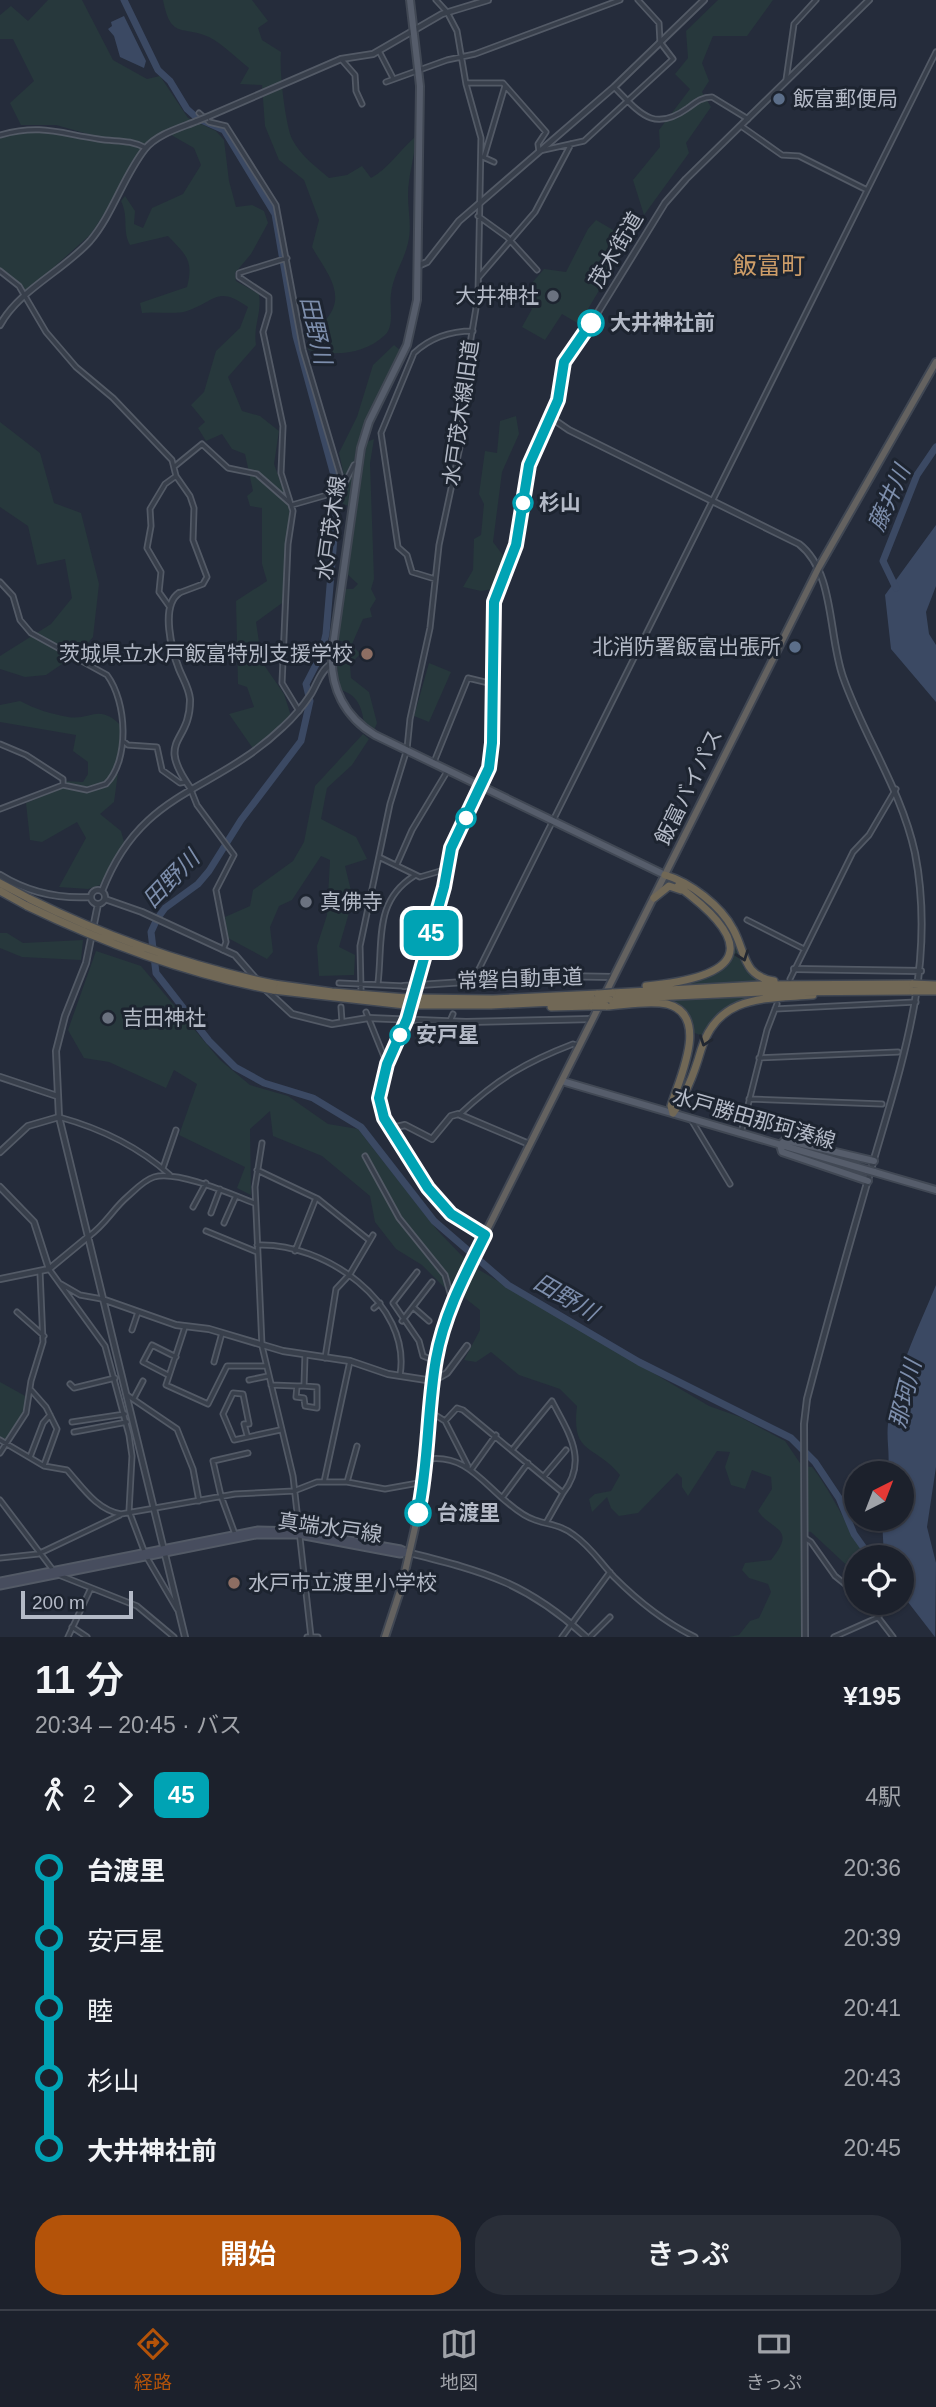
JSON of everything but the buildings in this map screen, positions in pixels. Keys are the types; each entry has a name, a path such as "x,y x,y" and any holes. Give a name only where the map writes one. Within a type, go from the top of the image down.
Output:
{"highway":[{"name":"飯富バイパス","path":"485,1235 819,567 936,362"},
{"path":"597,997 610,997 697,979 722,966 730,952 728,934 665,875"},
{"path":"665,875 702,895 721,913 736,933 749,969 761,978 899,987"},
{"name":"常磐自動車道","path":"0,883 28,903"},
{"path":"654,898 663,888 670,886 687,894"},
{"name":"常磐自動車道","path":"0,891 130,950 193,971 274,987 413,1001 461,1009 597,997"},
{"name":"常磐自動車道","path":"610,997 936,985"},
{"path":"673,1114 693,1078 707,1033 720,1016 731,1008 761,1000 899,987"},
{"name":"常磐自動車道","path":"913,987 936,991"},
{"path":"413,1001 610,997 666,1004 677,1009 687,1019 690,1037 671,1106 673,1114"},
{"path":"385,1637 410,1553 424,1482 435,1360 453,1302 485,1235"}],"main road":[{"name":"水戸茂木線","path":"410,0 419,70 417,300 411,334 369,422 358,464 331,664 338,693 355,721 375,735 665,875"},
{"name":"水戸勝田那珂湊線","path":"562,1081 936,1190"},
{"path":"868,1181 782,1152 780,1145 785,1140 874,1161"},
{"name":"真端水戸線","path":"0,1581 268,1529 400,1554 410,1553"},
{"name":"真端水戸線","path":"164,1550 256,1535 299,1533"},
{"name":"真端水戸線","path":"0,1586 56,1572"}],"street":[{"name":"水戸茂木線旧道","path":"361,990 360,946 390,804 407,749 410,719 430,628 441,530 461,442 466,368 479,278 478,203 483,157 480,133 466,84 457,31 447,12 436,0"},
{"path":"0,326 26,296 66,265 96,234 146,148 159,137 341,59 379,51 447,12 488,0"},
{"path":"386,82 447,60 463,58 620,0"},
{"path":"539,150 584,141 673,59 660,41 659,23 638,0"},
{"path":"418,266 427,262 443,239 478,203 614,87 704,0"},
{"path":"786,82 786,66 794,24 816,0"},
{"name":"茂木街道","path":"485,1235 459,1220 433,1194 380,1106 387,1064 407,1019 451,848 483,785 491,754 495,595 516,545 532,457 558,400 566,358 657,216 686,179 869,0"},
{"path":"379,51 393,79"},
{"path":"464,990 553,819 936,52"},
{"path":"341,59 355,75 356,91 362,104"},
{"path":"466,84 495,82 505,86 546,132 538,144 539,150"},
{"path":"494,162 483,157 505,86"},
{"path":"614,87 648,117 668,121 698,100 712,97 748,119"},
{"path":"199,113 209,122 226,126 276,205 303,350 341,490"},
{"path":"741,125 782,155 799,156 867,190"},
{"path":"0,135 34,128 52,128 99,140 124,139 146,148"},
{"path":"479,278 534,212 571,144"},
{"path":"478,216 510,240 537,270"},
{"path":"285,259 239,273 239,276 269,297 271,302 263,332 283,426 281,473 292,505 282,683 299,711"},
{"path":"0,271 26,296 46,331 67,357 113,398 176,466 176,476 190,495 194,508 193,540 207,577 202,584 179,593 169,606"},
{"path":"435,579 412,572 407,555 398,547 381,433 414,353 424,344 447,334 473,331"},
{"path":"550,417 569,430 799,544 819,567 841,672 896,789 912,839 919,875 923,923 916,1002 906,1052 810,1388 804,1424 805,1637"},
{"path":"176,466 202,444 228,468 257,474 292,505"},
{"path":"292,505 341,490 354,465 358,464"},
{"path":"176,476 164,484 152,503 147,548 161,572 159,593 169,606 176,658 190,698 174,752 174,764 191,789 197,805 234,855 216,890 226,942 223,950"},
{"path":"0,582 13,596 20,620 32,633 107,675 113,685 124,725 116,772 106,785 87,790 63,785 0,809"},
{"path":"102,891 128,839 160,808 227,772 256,752 299,711 331,664"},
{"path":"434,762 468,678 493,684"},
{"path":"123,741 134,746 157,747 162,770 180,783 185,782"},
{"path":"0,744 51,769 63,779 63,785"},
{"path":"397,864 412,830 449,769"},
{"path":"790,979 853,852 869,835 896,789"},
{"path":"379,857 397,864 414,876 424,877 447,869"},
{"path":"0,875 34,892 60,897 91,897 98,904"},
{"path":"378,983 384,911 398,886 414,876"},
{"path":"91,897 95,891 102,891"},
{"path":"102,891 106,899 167,923 235,955 276,1002 292,1014 325,1024 342,1024 367,1015 450,1021 593,1019"},
{"path":"106,899 98,904 86,963 65,1016 56,1051 59,1116 185,1637"},
{"path":"747,920 804,949"},
{"path":"794,969 920,971"},
{"path":"339,983 360,982 415,987 556,976 614,977"},
{"path":"741,1133 759,1058 776,1006 916,1002"},
{"path":"341,1007 342,1024"},
{"path":"450,1021 453,1014"},
{"path":"367,1015 387,1064"},
{"path":"392,1128 405,1125 432,1139 451,1116 460,1114 495,1081 541,1056 573,1044 579,1046"},
{"path":"759,1058 898,1052"},
{"path":"0,1077 57,1096"},
{"path":"749,1099 882,1104"},
{"path":"460,1114 529,1144"},
{"path":"0,1152 28,1126 59,1116 83,1124 144,1153 172,1176"},
{"path":"692,1119 730,1184"},
{"path":"163,1168 176,1130"},
{"path":"262,1143 255,1203 262,1346 295,1490 309,1637 318,1637"},
{"path":"365,1156 399,1218 445,1275 453,1302"},
{"path":"257,1170 316,1198 369,1240"},
{"path":"0,1279 40,1273 49,1269 153,1177 172,1176 206,1183 255,1203"},
{"path":"193,1207 206,1183"},
{"path":"0,1187 34,1222 49,1269 105,1346 127,1422 132,1456 129,1511 146,1554 178,1610"},
{"path":"211,1213 220,1189"},
{"path":"224,1223 236,1196"},
{"path":"295,1251 316,1198"},
{"path":"206,1231 257,1252"},
{"path":"325,1358 336,1289 348,1276 373,1235"},
{"path":"257,1245 295,1251 323,1260 348,1276 380,1303 390,1315 399,1338 403,1357 400,1377"},
{"path":"416,1272 393,1303 402,1321 419,1341 423,1356 435,1360"},
{"path":"0,1453 26,1413 44,1336 40,1273"},
{"path":"402,1321 432,1282"},
{"path":"59,1283 80,1296 138,1310 185,1327 222,1333 262,1346 350,1361 400,1377 433,1381 447,1373 467,1346"},
{"path":"374,1308 380,1303"},
{"path":"413,1307 429,1321"},
{"path":"132,1330 138,1310"},
{"path":"17,1312 44,1336"},
{"path":"185,1327 166,1385 208,1404 227,1366 266,1366"},
{"path":"214,1362 222,1333"},
{"path":"169,1376 143,1363 143,1358 152,1345 176,1357"},
{"path":"304,1386 306,1355"},
{"path":"324,1482 350,1361"},
{"path":"249,1380 268,1376"},
{"path":"70,1384 74,1388 115,1378"},
{"path":"134,1398 143,1381"},
{"path":"270,1385 304,1386 317,1387 317,1408 305,1406 304,1398 296,1397 297,1386"},
{"path":"31,1390 57,1429 44,1466"},
{"path":"247,1435 243,1394 233,1393 223,1414 234,1440 247,1435 280,1430"},
{"path":"127,1395 177,1429 193,1469 199,1501"},
{"path":"512,1450 552,1401 576,1443 573,1480 546,1523"},
{"path":"445,1421 457,1408 496,1435 563,1493"},
{"path":"430,1413 445,1421 469,1469"},
{"path":"72,1422 125,1414"},
{"path":"30,1457 43,1423 50,1415"},
{"path":"74,1432 127,1422"},
{"path":"469,1469 496,1435"},
{"path":"0,1440 44,1466 67,1470 81,1488 104,1508 121,1514"},
{"path":"347,1482 357,1446"},
{"path":"544,1476 566,1450"},
{"path":"235,1534 221,1496 213,1461 248,1453"},
{"path":"428,1459 445,1457 469,1469 530,1518 563,1527 577,1536 596,1553 610,1572 670,1623 695,1637"},
{"path":"502,1498 528,1463"},
{"path":"0,1558 38,1554 121,1514 153,1506 221,1496 295,1490 324,1482 347,1482 385,1489 424,1482"},
{"path":"0,1500 38,1554 56,1572 90,1590 137,1606 171,1636"},
{"path":"805,1538 844,1583"},
{"path":"410,1553 478,1570 510,1583 548,1604 588,1637 610,1617"},
{"path":"562,1637 610,1572"},
{"path":"304,1577 337,1576"},
{"path":"68,1637 90,1590"},
{"path":"834,1637 879,1617 893,1637"},
{"path":"72,1628 87,1637"}],"shaded area":[{"path":"48,0 82,0 113,60 147,79 160,76 188,118 216,131 224,140 229,181 236,207 252,205 264,211 268,223 251,254 235,273 236,281 259,294 259,308 256,345 228,377 242,411 260,416 279,431 274,464 289,506 291,525 284,560 289,598 256,622 262,662 284,694 291,716 254,750 229,714 254,707 247,687 238,684 236,601 267,581 262,564 262,508 250,506 247,496 253,491 245,454 232,449 222,434 206,441 198,428 205,422 191,405 204,392 216,351 240,328 248,307 238,300 223,296 182,312 142,313 140,303 187,287 189,264 184,253 168,236 130,245 121,201 125,196 135,211 134,224 143,228 152,208 183,194 201,165 194,148 166,132 152,139 91,234 26,292 0,269 0,137 32,129 109,140 56,125 21,125 10,103 34,81 13,39 0,39 0,15 11,6 28,21"},
{"path":"163,0 252,0 268,21 258,28 262,40 281,52 283,96 292,139 304,155 329,178 347,175 362,166 371,178 416,136 408,188 408,243 392,287 390,326 377,342 349,352 308,350 333,308 335,299 332,281 312,247 319,220 304,180 279,160 265,126 262,85 240,84 249,68 209,37 174,26 166,13"},
{"path":"718,0 773,0 747,36 713,36 702,63 709,81 702,92 711,107 686,143 689,153 644,215 633,180 660,147 659,130 690,89 675,74 688,58 686,31"},
{"path":"596,220 620,234 625,247 579,324 562,314 545,340 522,327 532,309 520,297 544,269 566,272 588,229"},
{"path":"394,345 400,350 396,362 357,446 349,506 343,504 345,480 339,453 357,417 373,365"},
{"path":"516,416 519,434 502,472 493,542 508,562 493,589 481,591 463,587 473,570 474,539 481,535 484,504 479,494 485,451 497,453 500,421"},
{"path":"0,422 40,453 54,503 81,513 99,584 93,637 81,651 46,675 25,677 0,669 0,656 51,624 72,598 65,559 37,565 28,526 0,507"},
{"path":"374,439 370,463 374,579 371,589 376,599 370,609 372,617 363,619 352,644 337,640 345,589 353,589 358,584 347,574 367,442"},
{"path":"355,648 360,654 350,665 351,678 369,692 377,723 374,730 364,723 355,698 340,690 336,659"},
{"path":"429,663 451,672 429,722 414,716"},
{"path":"20,701 43,711 68,717 102,714 124,729 114,802 100,814 121,831 124,842 100,885 88,889 59,887 86,838 77,822 42,842 30,840 26,803 62,788 65,781 83,782 88,774 88,762 73,751 76,735 0,722 0,705"},
{"path":"363,734 369,739 352,765 327,788 321,819 356,837 367,859 345,866 353,899 339,947 355,955 354,975 319,976 317,946 327,915 330,860 321,856 292,900 279,906 270,927 273,952 267,959 228,938 225,917 250,906 253,890 293,861 304,842 315,786"},
{"path":"720,915 735,936 744,968 761,981 677,985 709,977 727,962 731,954 717,919"},
{"path":"0,933 7,933 23,943 83,940 81,960 22,957 0,948"},
{"path":"96,951 141,966 220,1060 250,1085 288,1096 328,1124 358,1129 438,1231 466,1260 447,1290 422,1265 396,1249 375,1222 370,1196 322,1156 273,1136 270,1111 250,1129 251,1195 237,1188 245,1167 179,1135 197,1084 174,1070 166,1088 109,1062 84,1058 68,1030"},
{"path":"789,994 722,1012 703,1036 692,1032 688,1018 661,1001"},
{"path":"476,1268 709,1406 740,1417 785,1441 802,1466 812,1467 844,1518 844,1531 852,1531 861,1545 844,1545 844,1563 811,1532 802,1531 802,1637 728,1637 739,1635 750,1621 759,1618 771,1592 768,1584 749,1578 742,1570 745,1563 771,1560 782,1541 780,1531 758,1511 772,1489 771,1477 752,1470 745,1489 731,1485 725,1467 730,1452 717,1451 688,1496 682,1487 682,1478 677,1473 638,1513 619,1516 611,1508 607,1497 592,1512 589,1499 595,1494 611,1491 620,1475 581,1441 576,1422 577,1406 560,1389 519,1375 491,1352 476,1362 464,1360 480,1330 480,1310 461,1295"},
{"path":"0,1382 27,1397 25,1412 4,1442 0,1438"}],"water":[{"path":"124,16 146,61 144,68 120,57 114,36 108,29 112,26 111,22"},
{"path":"936,525 936,586 926,612 929,634 936,645 936,702 891,649 885,595"},
{"name":"那珂川","path":"936,1285 936,1467 927,1527 936,1563 935,1637 914,1610 914,1545 883,1545 883,1531 914,1531 914,1461 889,1461 888,1424 901,1371"}],"waterway":[{"name":"田野川","path":"124,0 158,70 170,81 187,109 197,118 224,130 275,214 296,336 338,490 326,634 321,655 306,684 310,701 301,741 241,820 209,871 198,884 165,908 157,919 151,932 156,973 209,1041 235,1067 264,1083 313,1098 361,1127 434,1221 508,1285 639,1362 791,1438 815,1462 839,1498 854,1534 862,1545"},
{"name":"藤井川","path":"896,588 883,561 917,475 936,447"}],"bus line":[{"name":"45","path":"418,1513 428,1459 435,1360 458,1288 485,1235 451,1214 428,1188 384,1118 380,1106 380,1088 387,1064 407,1019 444,887 451,848 489,768 492,743 494,602 496,589 516,545 529,465 558,400 564,362 591,323"}],"place":[{"name":"飯富郵便局","path":"779,99"},
{"name":"大井神社","path":"553,296"},
{"name":"大井神社前","path":"591,323"},
{"name":"杉山","path":"523,503"},
{"name":"北消防署飯富出張所","path":"795,647"},
{"name":"茨城県立水戸飯富特別支援学校","path":"367,654"},
{"name":"真佛寺","path":"306,902"},
{"name":"吉田神社","path":"108,1018"},
{"name":"安戸星","path":"400,1035"},
{"name":"台渡里","path":"418,1513"},
{"name":"水戸市立渡里小学校","path":"234,1583"}],"district":[{"name":"飯富町","path":"769,266"}]}
